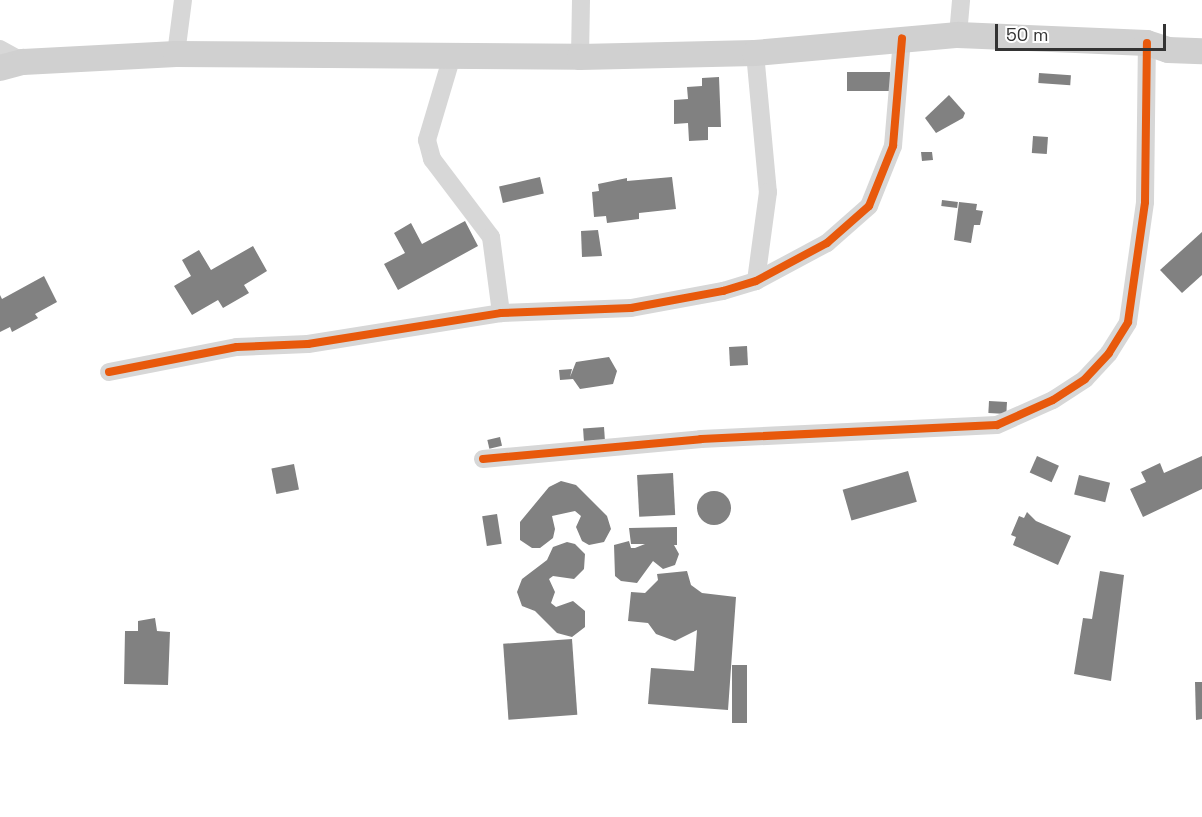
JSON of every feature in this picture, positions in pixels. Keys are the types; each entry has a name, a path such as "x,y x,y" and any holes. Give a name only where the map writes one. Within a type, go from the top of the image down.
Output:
{"main road":[{"path":"12,65 176,54 580,57 754,53 902,38 958,35 1147,43 1168,50 1202,51"}],"street":[{"path":"176,54 183,0"},
{"path":"580,57 581,0"},
{"path":"958,35 961,0"},
{"path":"109,372 237,347 308,344 501,313 631,308 723,291 756,281 827,243 869,206 892,146 902,38"},
{"path":"483,459 701,439 997,425 1053,400 1085,379 1109,353 1128,322 1145,202 1147,43"},
{"path":"0,49 12,65"},
{"path":"754,53 768,192 756,281"},
{"path":"452,56 427,140 432,159 491,237 501,313"}],"building":[{"path":"847,72 890,72 890,91 847,91"},
{"path":"1039,73 1071,75 1070,85 1038,83"},
{"path":"719,77 721,127 708,127 708,140 689,141 688,123 674,124 674,100 688,99 687,87 702,86 702,78"},
{"path":"949,95 965,113 963,118 936,133 925,118"},
{"path":"1033,136 1048,137 1047,154 1032,153"},
{"path":"921,152 932,152 933,160 922,161"},
{"path":"540,177 544,194 503,203 499,186"},
{"path":"672,177 676,209 639,213 639,219 607,223 606,216 594,217 592,192 599,191 598,184 627,178 627,181"},
{"path":"942,200 958,202 957,208 941,206"},
{"path":"959,202 977,204 976,210 983,211 980,225 974,225 971,243 954,240"},
{"path":"465,221 478,246 398,290 384,264 405,253 394,233 411,223 422,244"},
{"path":"598,230 602,256 582,257 581,231"},
{"path":"1202,232 1202,275 1182,293 1160,270"},
{"path":"253,246 267,271 244,285 249,293 223,308 218,300 192,315 174,286 191,276 182,260 199,250 211,270"},
{"path":"44,276 57,302 35,314 38,318 12,332 10,327 0,332 0,295 2,299"},
{"path":"747,346 748,365 730,366 729,347"},
{"path":"609,357 617,371 613,384 580,389 573,379 560,380 559,370 572,369 570,377 576,362"},
{"path":"989,401 1007,402 1006,414 988,413"},
{"path":"604,427 605,440 584,441 583,428"},
{"path":"500,437 502,446 489,449 487,440"},
{"path":"1037,456 1059,466 1052,482 1030,472"},
{"path":"1202,456 1202,489 1143,517 1130,489 1146,482 1141,472 1160,463 1164,473"},
{"path":"294,464 299,490 276,494 271,468"},
{"path":"908,471 917,502 851,521 843,490"},
{"path":"673,473 675,515 639,517 637,475"},
{"path":"1079,475 1110,483 1105,502 1074,494"},
{"path":"561,481 576,485 607,516 611,529 604,542 589,545 582,541 576,527 581,516 575,511 552,516 555,529 553,538 540,548 532,548 520,540 520,522 549,487"},
{"path":"714,491 726,496 731,508 726,520 714,525 702,520 697,508 702,496"},
{"path":"1027,512 1036,521 1071,536 1058,565 1013,545 1016,537 1011,535 1019,516 1024,518"},
{"path":"497,514 502,544 487,546 482,516"},
{"path":"677,527 677,545 674,545 679,554 675,565 663,569 653,561 637,583 621,581 615,576 614,545 629,541 631,548 635,548 645,544 631,544 629,528"},
{"path":"567,542 575,544 585,554 584,569 574,579 553,576 549,579 555,592 551,603 556,607 573,601 585,611 585,627 572,637 557,633 535,611 522,606 517,592 522,579 547,560 553,547"},
{"path":"687,571 691,585 702,593 736,597 728,710 648,704 651,668 694,671 697,630 675,641 656,634 648,623 628,621 631,592 645,593 658,580 657,574"},
{"path":"1100,571 1124,575 1111,681 1074,674 1083,618 1092,619"},
{"path":"155,618 157,631 170,632 168,685 124,684 125,631 138,631 138,621"},
{"path":"572,639 577,715 508,720 503,644"},
{"path":"732,665 747,665 747,723 732,723"},
{"path":"1195,682 1202,682 1202,719 1196,720"}],"cycle path":[{"path":"109,372 237,347 308,344 501,313 631,308 723,291 756,281 827,243 869,206 893,146 902,38"},
{"path":"483,459 701,439 997,425 1053,400 1085,379 1109,353 1128,322 1145,202 1147,43"}]}
